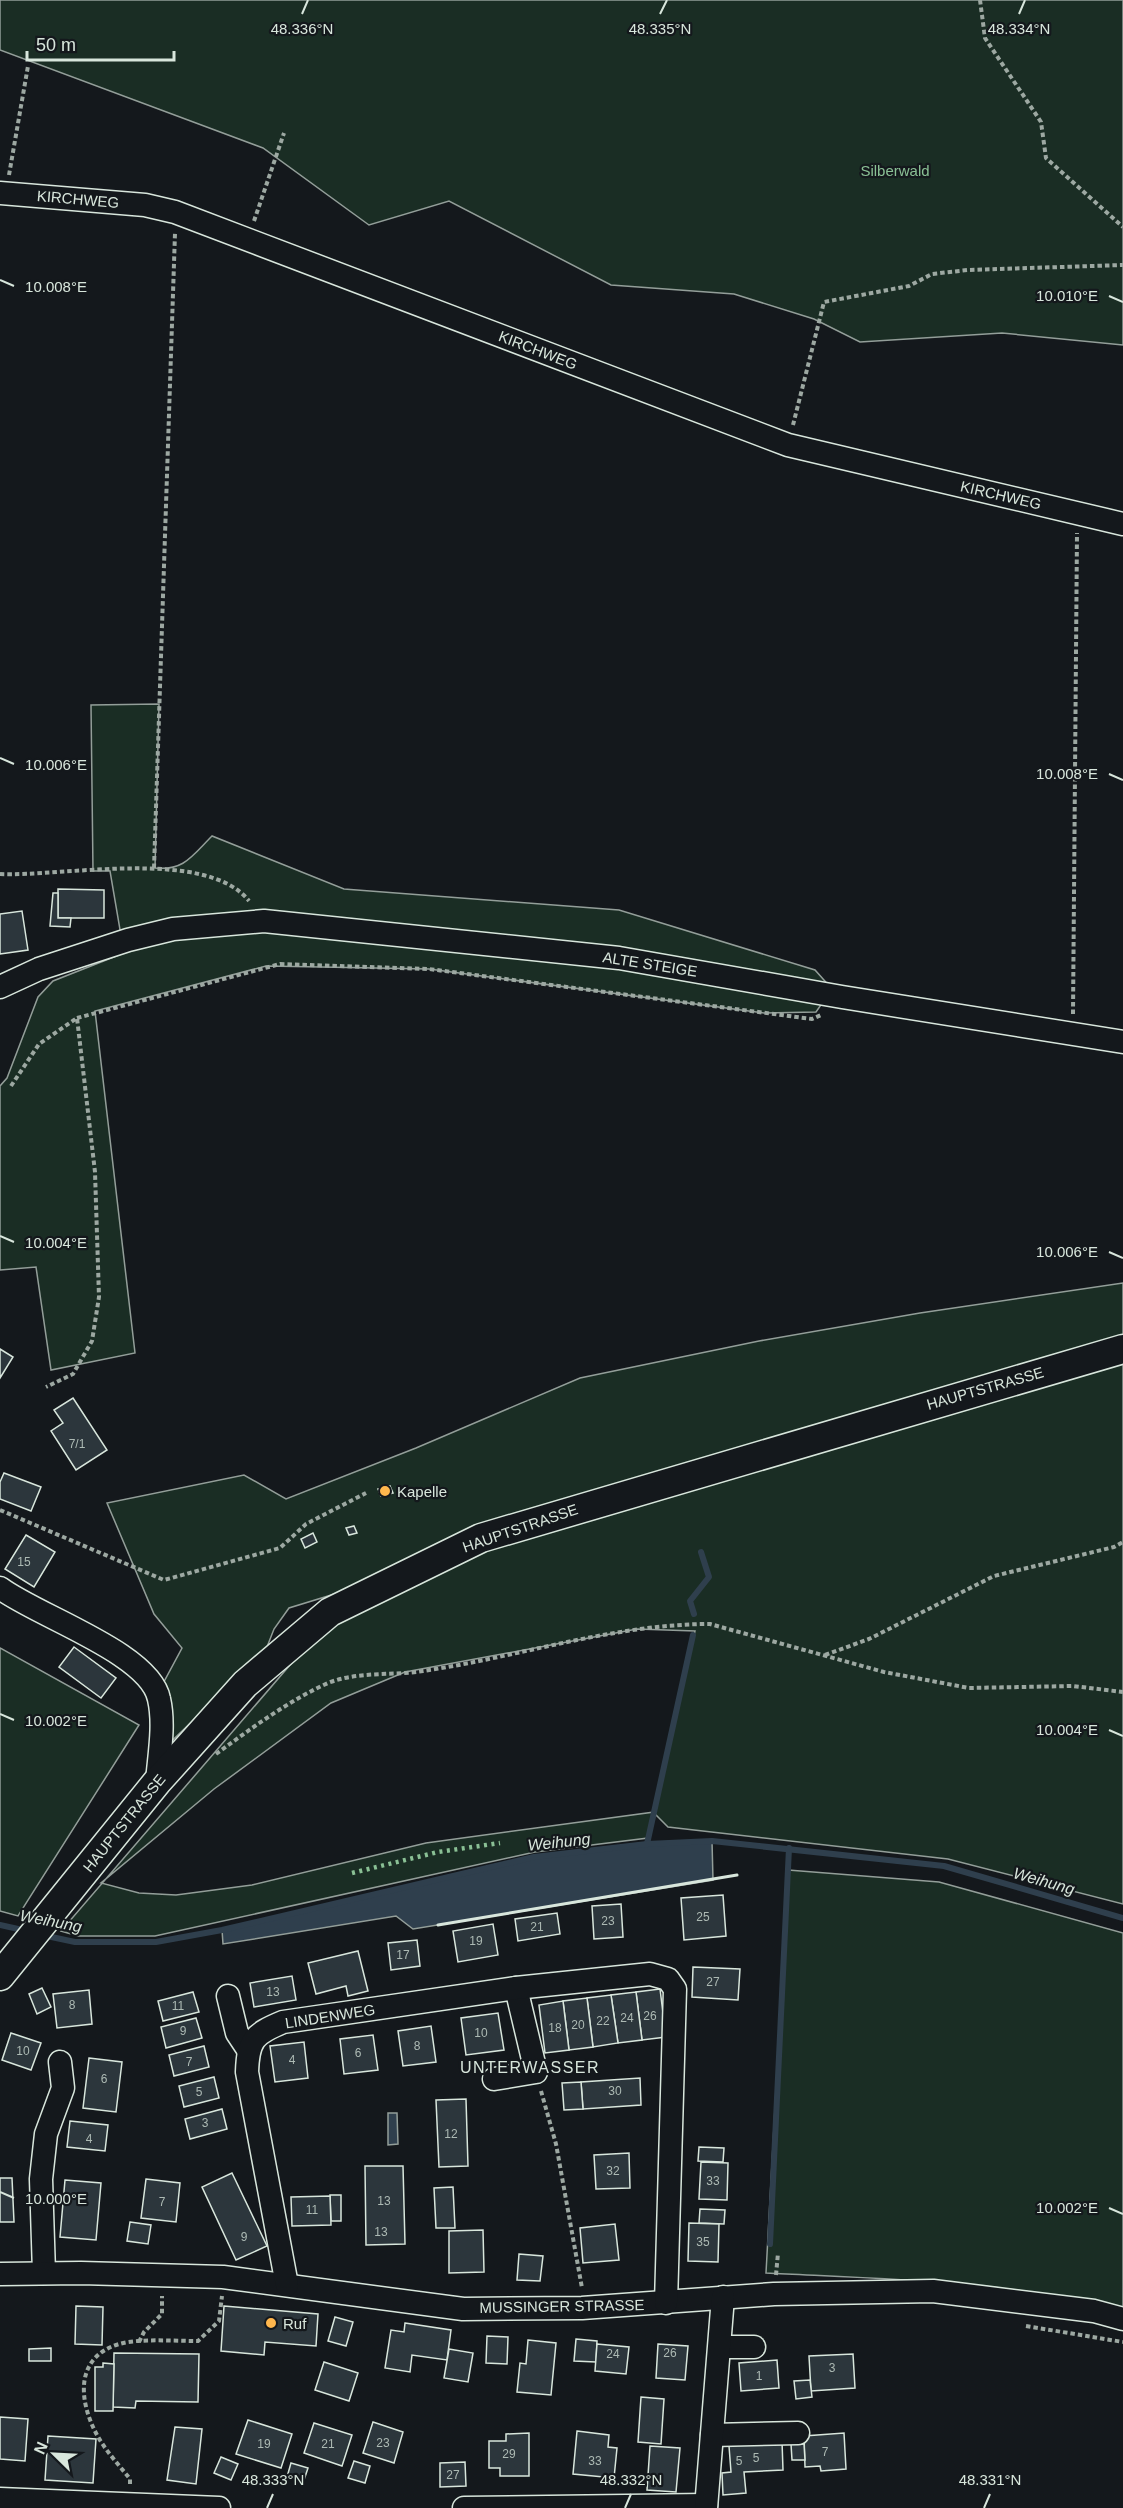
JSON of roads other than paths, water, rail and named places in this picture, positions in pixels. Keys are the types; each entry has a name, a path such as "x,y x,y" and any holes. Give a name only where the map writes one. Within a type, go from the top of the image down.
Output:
{"main road":[{"name":"HAUPTSTRASSE","path":"6,1969 157,1782 245,1684 330,1612 481,1538 1123,1349"}],"street":[{"name":"KIRCHWEG","path":"3,193 145,206 175,212 788,445 1123,524"},
{"name":"ALTE STEIGE","path":"0,987 65,959 173,929 264,921 619,958 1073,1036 1123,1042"},
{"path":"0,1588 20,1603 99,1641 142,1671 159,1698 157,1782"},
{"name":"LINDENWEG","path":"247,2049 261,2032 283,2022 516,1988 650,1974 668,1979 675,1989 666,2303"},
{"path":"494,2079 536,2072 516,1988"},
{"path":"228,1996 237,2033 247,2049 247,2072 287,2285"},
{"path":"44,2274 41,2179 46,2134 63,2088 60,2062"},
{"name":"MUSSINGER STRASSE","path":"0,2274 162,2274 224,2277 463,2309 585,2308 723,2297 858,2291 933,2291 1094,2311 1123,2319"},
{"path":"464,2508 706,2507 723,2297"},
{"path":"720,2347 754,2348"},
{"path":"712,2434 798,2433"},
{"path":"0,2499 219,2508"}],"water":[{"path":"712,1841 713,1880 413,1929 396,1916 223,1944 222,1930 534,1857 647,1844"},
{"path":"388,2113 397,2113 398,2144 388,2145"}],"waterway":[{"path":"694,1614 690,1601 709,1577 701,1552"},
{"path":"647,1844 693,1635"},
{"name":"Weihung","path":"42,1935 75,1942 156,1942 222,1930 534,1857 647,1844 712,1841 944,1866 1123,1918"},
{"path":"770,2244 789,1848"},
{"name":"Weihung","path":"0,1925 27,1931"}],"place":[{"name":"Kapelle","path":"385,1491"},
{"name":"Ruf","path":"271,2323"}],"district":[{"name":"UNTERWASSER","path":"530,2067"}],"park label":[{"name":"Silberwald","path":"895,170"}]}
